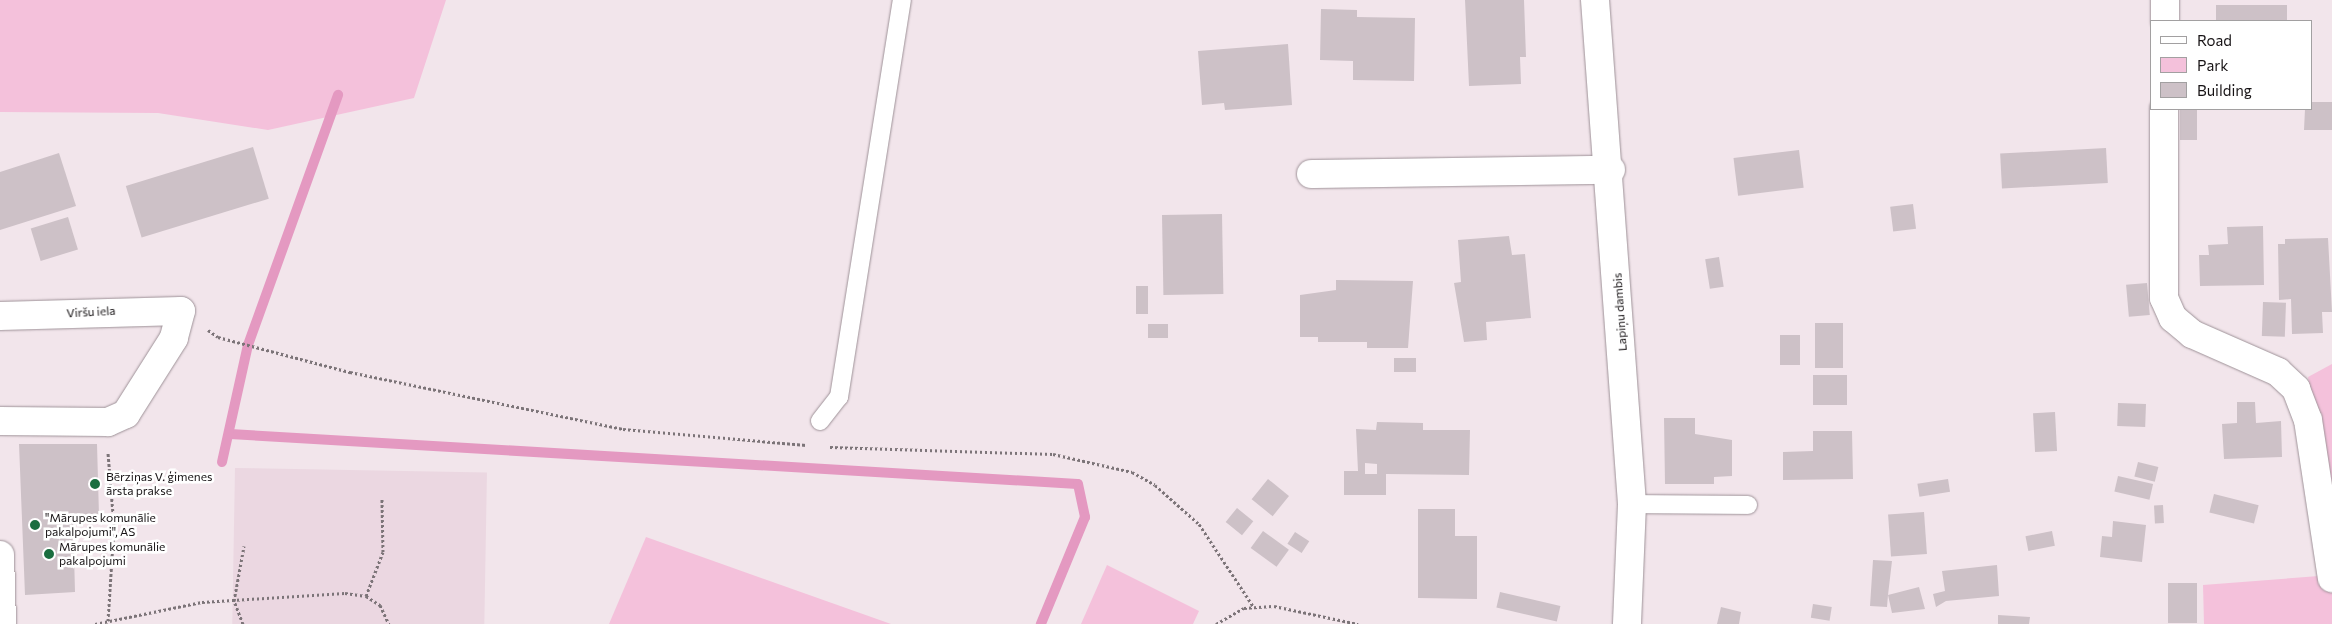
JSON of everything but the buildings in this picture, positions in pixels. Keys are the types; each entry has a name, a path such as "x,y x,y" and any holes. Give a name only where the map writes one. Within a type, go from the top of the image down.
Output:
{"street":[{"name":"Lapiņu dambis","path":"1595,0 1611,170 1632,504 1627,624"},
{"path":"2165,20 2166,0"},
{"path":"2164,110 2164,298 2173,318 2192,334 2278,372 2296,389 2308,420 2332,578"},
{"path":"1311,174 1611,170"},
{"path":"0,422 108,422 126,414 174,338 182,312"},
{"name":"Viršu iela","path":"0,316 182,312"},
{"path":"0,555 2,624"}],"lane":[{"path":"820,420 839,397 902,0"},
{"path":"1632,504 1748,505"}],"path":[{"path":"182,312 218,337 281,355 565,417 623,429 816,446"},
{"path":"108,422 114,526 108,621"},
{"path":"826,446 1052,454 1132,472 1155,484 1199,524 1219,547 1253,606"},
{"path":"366,596 383,552 382,499"},
{"path":"243,624 234,602 244,546"},
{"path":"95,624 202,602 234,602 345,593 366,596 380,605 389,624"},
{"path":"1216,624 1231,612 1253,606 1274,606 1358,624"}],"shaded area":[{"path":"235,468 487,472 484,624 232,624"}],"green space":[{"path":"0,0 446,0 414,98 268,130 158,113 0,112"},
{"path":"2332,364 2332,518 2308,377"},
{"path":"646,537 891,624 609,624"},
{"path":"1107,565 1199,611 1193,624 1081,624"},
{"path":"2332,575 2332,624 2204,624 2203,585"}],"waterway":[{"path":"222,462 248,345 338,95"},
{"path":"230,434 1078,484 1085,517 1041,624"}],"place":[{"name":"Bērziņas V. ģimenes ārsta prakse","path":"95,484"},
{"name":"\"Mārupes komunālie pakalpojumi\", AS","path":"35,525"},
{"name":"Mārupes komunālie pakalpojumi","path":"49,554"}]}
